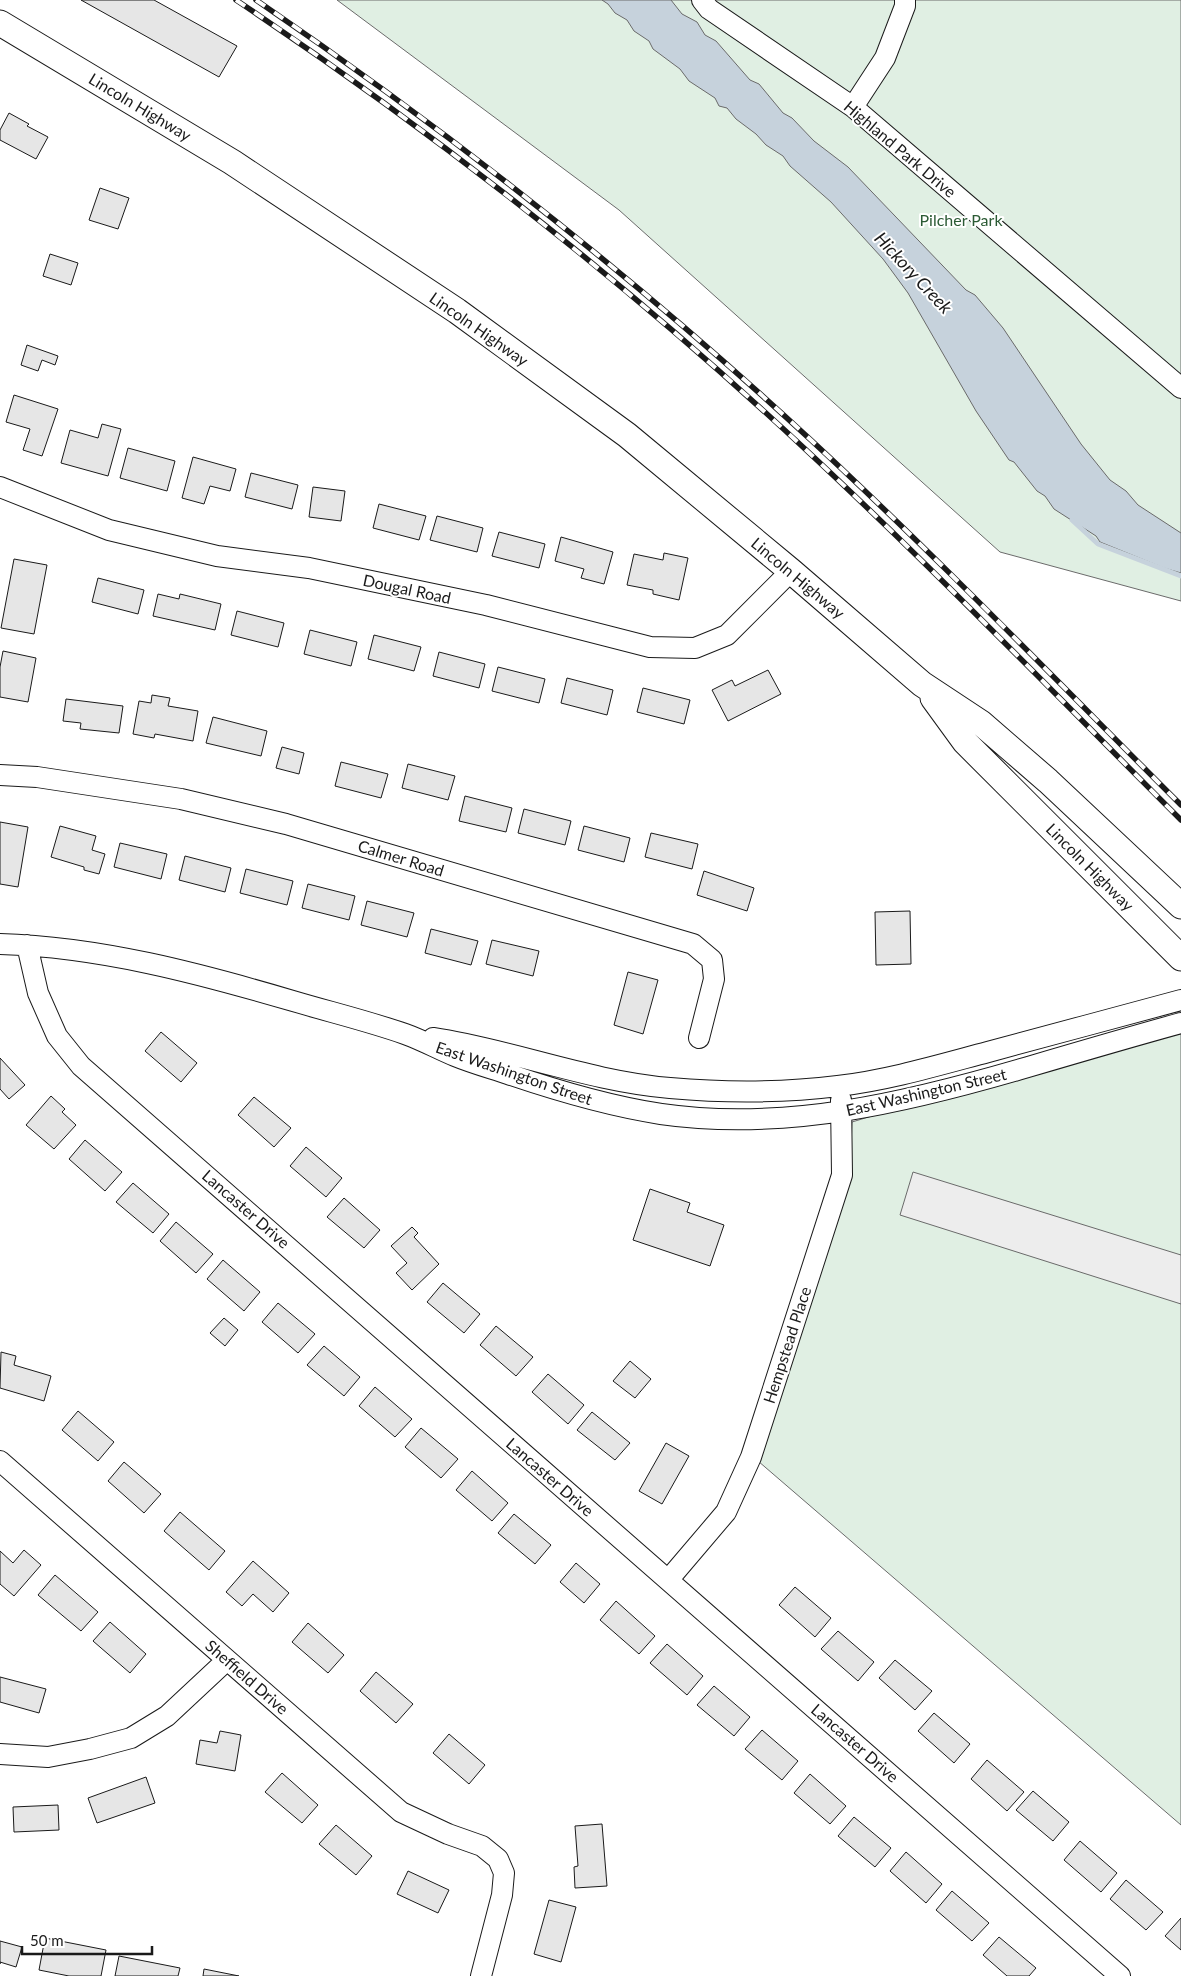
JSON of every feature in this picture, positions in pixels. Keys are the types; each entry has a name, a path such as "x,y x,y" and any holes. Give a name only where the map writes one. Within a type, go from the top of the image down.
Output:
{"main road":[{"name":"Lincoln Highway","path":"0,23 232,162 457,312 626,435 791,571 922,684 981,723 1040,774 1181,906"},
{"name":"Lincoln Highway","path":"922,684 965,742 1181,958"}],"street":[{"name":"Highland Park Drive","path":"702,0 709,9 853,107 1181,388"},
{"path":"853,107 885,58 906,6 905,0"},
{"name":"Dougal Road","path":"0,487 109,530 217,556 309,568 476,603 650,647 694,648 727,635 791,571"},
{"name":"Calmer Road","path":"0,775 37,777 181,799 286,824 693,944 712,960 714,979 698,1038"},
{"name":"East Washington Street","path":"0,944 27,945 114,956 227,982 406,1034 461,1043 591,1076 659,1087 709,1091 798,1090 840,1086 947,1063 1181,1000"},
{"name":"Lancaster Drive","path":"27,945 38,993 57,1036 82,1066 1120,1976"},
{"name":"East Washington Street","path":"406,1034 456,1056 537,1084 626,1108 706,1118 792,1117 842,1113 952,1089 1181,1022"},
{"name":"Hempstead Place","path":"669,1579 726,1512 751,1457 842,1175 840,1086"},
{"name":"Sheffield Drive","path":"0,1461 401,1812 448,1834 482,1846 498,1859 504,1872 502,1895 481,1976"},
{"path":"0,1754 48,1757 90,1749 131,1738 167,1716 227,1660"}],"green space":[{"name":"Pilcher Park","path":"337,0 1181,0 1181,601 1000,552 619,210"},
{"path":"1181,1022 1181,1825 758,1461 850,1171 852,1122"}],"shaded area":[{"path":"913,1172 1181,1255 1181,1304 900,1215"}],"water":[{"path":"602,0 671,0 682,14 697,22 705,35 716,41 750,80 759,84 783,113 792,118 814,141 848,167 966,290 975,295 1003,328 1081,444 1110,480 1126,491 1138,505 1181,533 1181,573 1100,542 1096,536 1054,509 1045,496 1037,491 1014,462 1009,460 976,411 908,293 883,259 831,202 790,166 783,156 766,145 756,134 736,119 727,108 719,106 715,98 689,81 680,69 653,49 649,41 634,31 627,20 615,13"}],"building":[{"path":"81,0 154,0 237,46 219,77"},
{"path":"9,113 29,124 27,126 48,137 36,159 0,140 0,130"},
{"path":"100,188 129,198 118,229 89,220"},
{"path":"50,254 78,263 71,285 43,276"},
{"path":"27,345 58,356 55,365 42,360 38,371 21,365"},
{"path":"14,395 58,409 42,456 23,450 30,429 6,422"},
{"path":"102,424 121,429 108,476 61,463 70,430 98,438"},
{"path":"128,448 175,461 167,491 120,478"},
{"path":"193,457 236,469 230,491 210,486 204,504 182,498"},
{"path":"251,473 298,485 292,509 245,497"},
{"path":"313,487 345,491 341,521 309,517"},
{"path":"379,504 426,516 419,540 373,528"},
{"path":"437,516 483,528 477,552 430,540"},
{"path":"499,532 545,544 539,568 492,556"},
{"path":"561,537 613,552 604,584 581,578 584,569 555,561"},
{"path":"664,553 688,558 679,600 653,594 653,590 627,585 634,554 663,560"},
{"path":"14,559 47,565 34,634 1,628"},
{"path":"98,578 144,590 138,614 92,602"},
{"path":"158,594 179,599 180,594 221,604 215,630 153,616"},
{"path":"237,611 284,623 278,647 231,635"},
{"path":"310,630 357,642 351,666 304,654"},
{"path":"374,635 421,647 414,671 368,659"},
{"path":"3,651 36,658 28,702 0,697 0,667"},
{"path":"439,652 485,664 479,688 433,676"},
{"path":"498,667 545,679 539,703 492,691"},
{"path":"768,670 781,694 728,721 712,690 732,680 735,686"},
{"path":"567,678 613,690 607,715 561,703"},
{"path":"643,688 690,700 684,724 637,712"},
{"path":"152,695 170,698 168,706 198,711 193,741 155,734 154,738 133,734 139,701 151,703"},
{"path":"66,699 123,706 119,733 80,729 81,723 63,721"},
{"path":"213,717 267,731 261,756 206,743"},
{"path":"282,747 304,753 299,774 276,768"},
{"path":"341,762 388,774 381,798 335,786"},
{"path":"408,764 455,776 448,800 402,788"},
{"path":"465,796 512,808 506,832 459,821"},
{"path":"524,809 571,821 565,845 518,833"},
{"path":"0,822 28,827 18,887 0,884"},
{"path":"60,826 96,836 92,850 105,854 99,874 84,870 84,867 51,857"},
{"path":"584,826 630,838 624,862 578,850"},
{"path":"651,833 698,844 692,869 645,857"},
{"path":"120,843 167,854 161,879 114,867"},
{"path":"185,856 231,868 225,892 179,880"},
{"path":"246,869 293,881 287,905 240,893"},
{"path":"704,871 754,888 747,911 697,895"},
{"path":"308,884 355,896 349,920 302,908"},
{"path":"367,901 414,913 407,937 361,925"},
{"path":"910,911 911,964 876,965 875,912"},
{"path":"431,929 478,941 471,965 425,953"},
{"path":"492,940 539,951 533,976 486,964"},
{"path":"628,972 658,980 643,1034 614,1025"},
{"path":"161,1032 197,1063 181,1082 145,1051"},
{"path":"0,1058 25,1085 9,1099 0,1089"},
{"path":"51,1096 65,1109 62,1112 76,1125 54,1149 26,1125"},
{"path":"254,1097 291,1128 274,1147 238,1115"},
{"path":"85,1140 122,1172 105,1191 69,1159"},
{"path":"306,1147 342,1178 326,1197 290,1166"},
{"path":"133,1183 169,1214 153,1233 116,1202"},
{"path":"650,1189 690,1203 687,1212 724,1225 710,1266 633,1240"},
{"path":"344,1198 380,1230 364,1248 327,1217"},
{"path":"176,1222 213,1254 196,1273 160,1241"},
{"path":"412,1227 418,1233 414,1237 439,1264 412,1290 396,1273 407,1263 391,1246"},
{"path":"223,1260 260,1292 244,1311 207,1279"},
{"path":"443,1283 480,1314 464,1333 427,1302"},
{"path":"278,1303 315,1334 298,1353 262,1322"},
{"path":"224,1318 238,1330 225,1346 210,1333"},
{"path":"496,1326 533,1357 516,1376 480,1345"},
{"path":"324,1346 360,1377 344,1396 307,1365"},
{"path":"1,1352 16,1356 14,1365 51,1376 44,1401 0,1388"},
{"path":"630,1361 651,1379 635,1398 613,1381"},
{"path":"548,1374 584,1405 568,1424 532,1392"},
{"path":"375,1387 412,1419 395,1437 359,1406"},
{"path":"78,1411 114,1442 98,1461 62,1430"},
{"path":"592,1412 630,1443 615,1460 577,1430"},
{"path":"421,1428 458,1459 441,1478 405,1447"},
{"path":"666,1443 689,1456 662,1504 639,1491"},
{"path":"124,1462 161,1494 144,1513 108,1481"},
{"path":"472,1471 508,1503 492,1521 456,1490"},
{"path":"180,1512 225,1551 209,1570 164,1531"},
{"path":"514,1514 551,1545 535,1564 498,1533"},
{"path":"24,1550 41,1565 14,1596 0,1584 0,1551 13,1563"},
{"path":"253,1561 289,1593 273,1612 253,1594 242,1606 226,1592"},
{"path":"576,1563 600,1584 584,1603 560,1582"},
{"path":"55,1575 98,1612 81,1631 38,1595"},
{"path":"795,1587 831,1618 815,1637 779,1605"},
{"path":"616,1601 655,1636 639,1654 600,1620"},
{"path":"110,1622 146,1654 130,1673 93,1641"},
{"path":"308,1623 344,1655 328,1673 292,1642"},
{"path":"838,1631 874,1662 858,1681 821,1649"},
{"path":"667,1644 703,1676 687,1695 650,1663"},
{"path":"895,1660 932,1691 915,1710 879,1678"},
{"path":"376,1672 413,1704 396,1723 360,1691"},
{"path":"0,1677 46,1689 39,1713 0,1702"},
{"path":"714,1686 750,1717 734,1736 697,1705"},
{"path":"934,1713 970,1744 954,1763 918,1731"},
{"path":"762,1730 798,1761 782,1780 745,1749"},
{"path":"220,1731 241,1735 235,1771 196,1764 200,1740 217,1743"},
{"path":"449,1734 485,1765 469,1784 433,1753"},
{"path":"987,1760 1024,1792 1007,1811 971,1779"},
{"path":"282,1773 318,1805 302,1823 265,1792"},
{"path":"810,1774 846,1806 830,1824 794,1793"},
{"path":"146,1777 155,1803 97,1823 88,1798"},
{"path":"1033,1791 1069,1822 1053,1841 1016,1810"},
{"path":"58,1805 59,1830 14,1832 13,1807"},
{"path":"854,1817 891,1848 875,1867 838,1836"},
{"path":"602,1824 607,1886 575,1888 574,1867 578,1866 575,1826"},
{"path":"336,1825 372,1856 356,1875 319,1844"},
{"path":"1080,1841 1117,1873 1101,1892 1064,1860"},
{"path":"906,1852 942,1884 926,1903 890,1871"},
{"path":"408,1871 449,1890 438,1913 397,1894"},
{"path":"1126,1880 1163,1912 1146,1930 1110,1899"},
{"path":"952,1891 989,1923 972,1941 936,1910"},
{"path":"549,1900 576,1907 561,1962 534,1954"},
{"path":"1181,1918 1181,1950 1165,1936"},
{"path":"999,1937 1036,1968 1029,1976 1007,1976 983,1955"},
{"path":"45,1938 106,1950 101,1976 69,1976 39,1970"},
{"path":"0,1941 22,1947 16,1967 0,1962"},
{"path":"119,1956 180,1968 178,1976 115,1976"},
{"path":"204,1969 239,1976 203,1976"}],"waterway":[{"name":"Hickory Creek","path":"1072,520 1098,544 1181,576"}],"railway":[{"path":"236,0 384,103 529,212 600,269 737,387 900,539 1181,820"},
{"path":"256,0 401,102 542,210 746,381 906,530 1181,805"}]}
